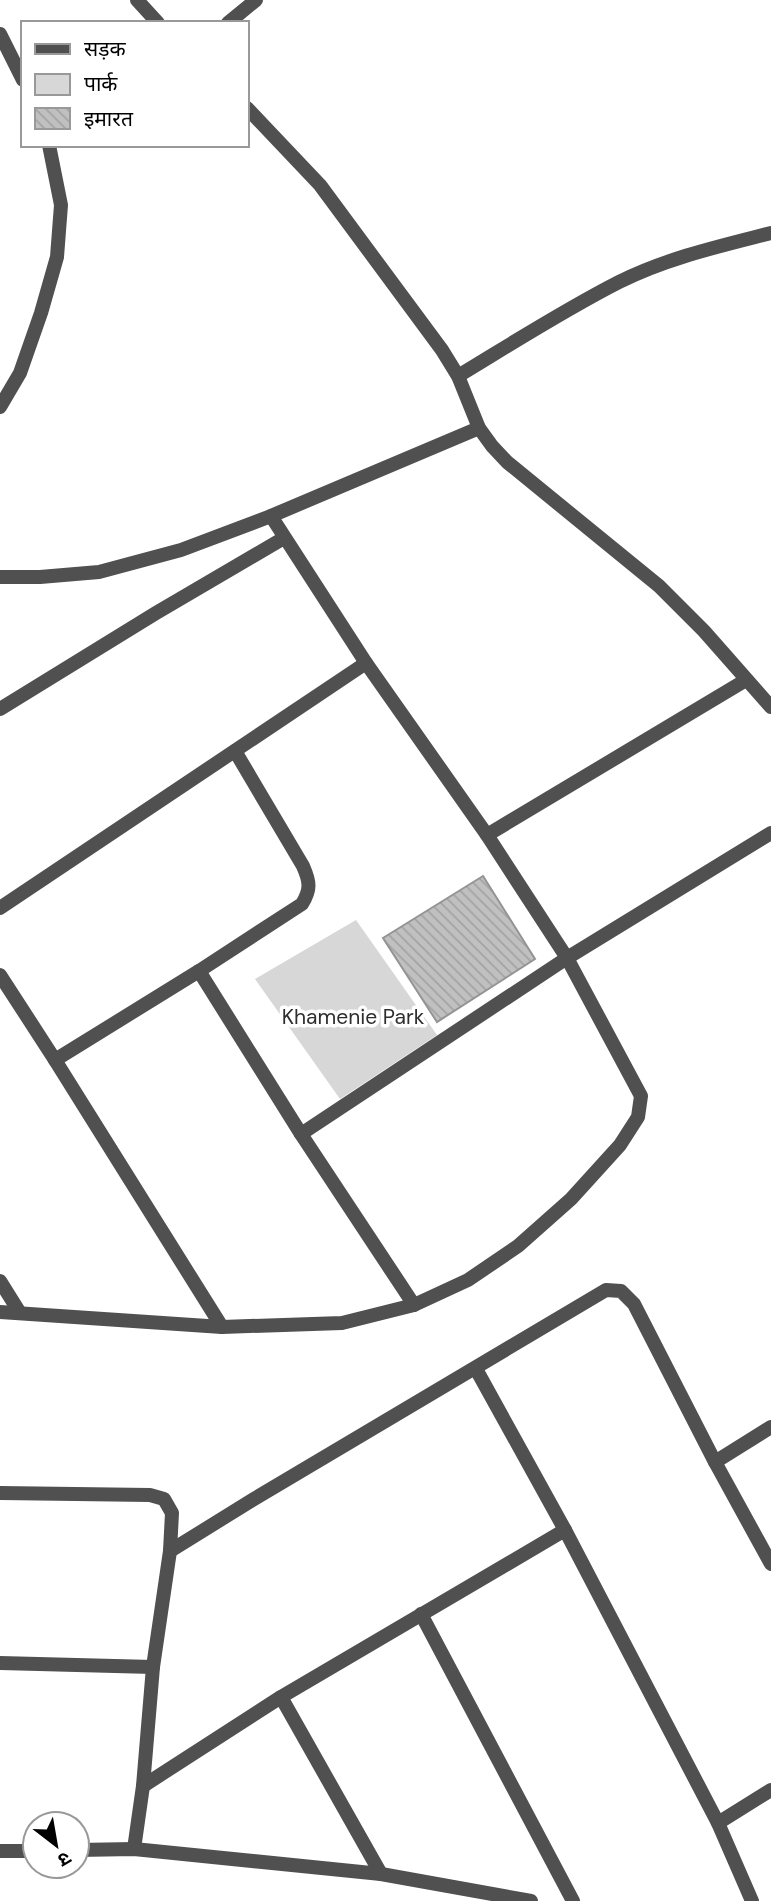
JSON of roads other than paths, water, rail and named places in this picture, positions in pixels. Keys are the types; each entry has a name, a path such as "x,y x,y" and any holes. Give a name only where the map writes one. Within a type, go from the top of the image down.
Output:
{"street":[{"path":"137,0 156,21"},
{"path":"230,21 256,0"},
{"path":"0,34 21,75"},
{"path":"248,109 320,186 442,350 458,376 479,428 492,446 507,462 659,586 704,631 771,707"},
{"path":"0,407 20,373 57,257 61,205 49,147"},
{"path":"458,376 619,282 684,257 771,233"},
{"path":"0,577 99,572 181,550 271,516 479,428"},
{"path":"0,1312 222,1327 342,1323 414,1305 468,1280 518,1246 571,1199 620,1145 638,1117 641,1096 568,958 366,663 271,516"},
{"path":"0,709 284,538"},
{"path":"0,908 366,663"},
{"path":"486,835 746,680"},
{"path":"55,1060 302,904 309,892 309,878 303,866 235,751"},
{"path":"301,1134 568,958 771,833"},
{"path":"199,971 301,1134 414,1305"},
{"path":"0,975 222,1327"},
{"path":"0,1281 20,1313"},
{"path":"170,1551 606,1290 621,1291 634,1304 771,1564"},
{"path":"476,1369 565,1530 718,1823 752,1901"},
{"path":"715,1462 771,1427"},
{"path":"0,1493 150,1495 164,1499 172,1513 170,1551 153,1667 144,1786 134,1849"},
{"path":"144,1786 281,1697 565,1530"},
{"path":"421,1614 573,1901"},
{"path":"0,1663 153,1667"},
{"path":"281,1697 381,1874"},
{"path":"718,1823 771,1790"},
{"path":"91,1850 134,1849 381,1874 531,1901"},
{"path":"0,1851 21,1851"}],"park label":[{"name":"Khamenie Park","path":"353,1017"}]}
